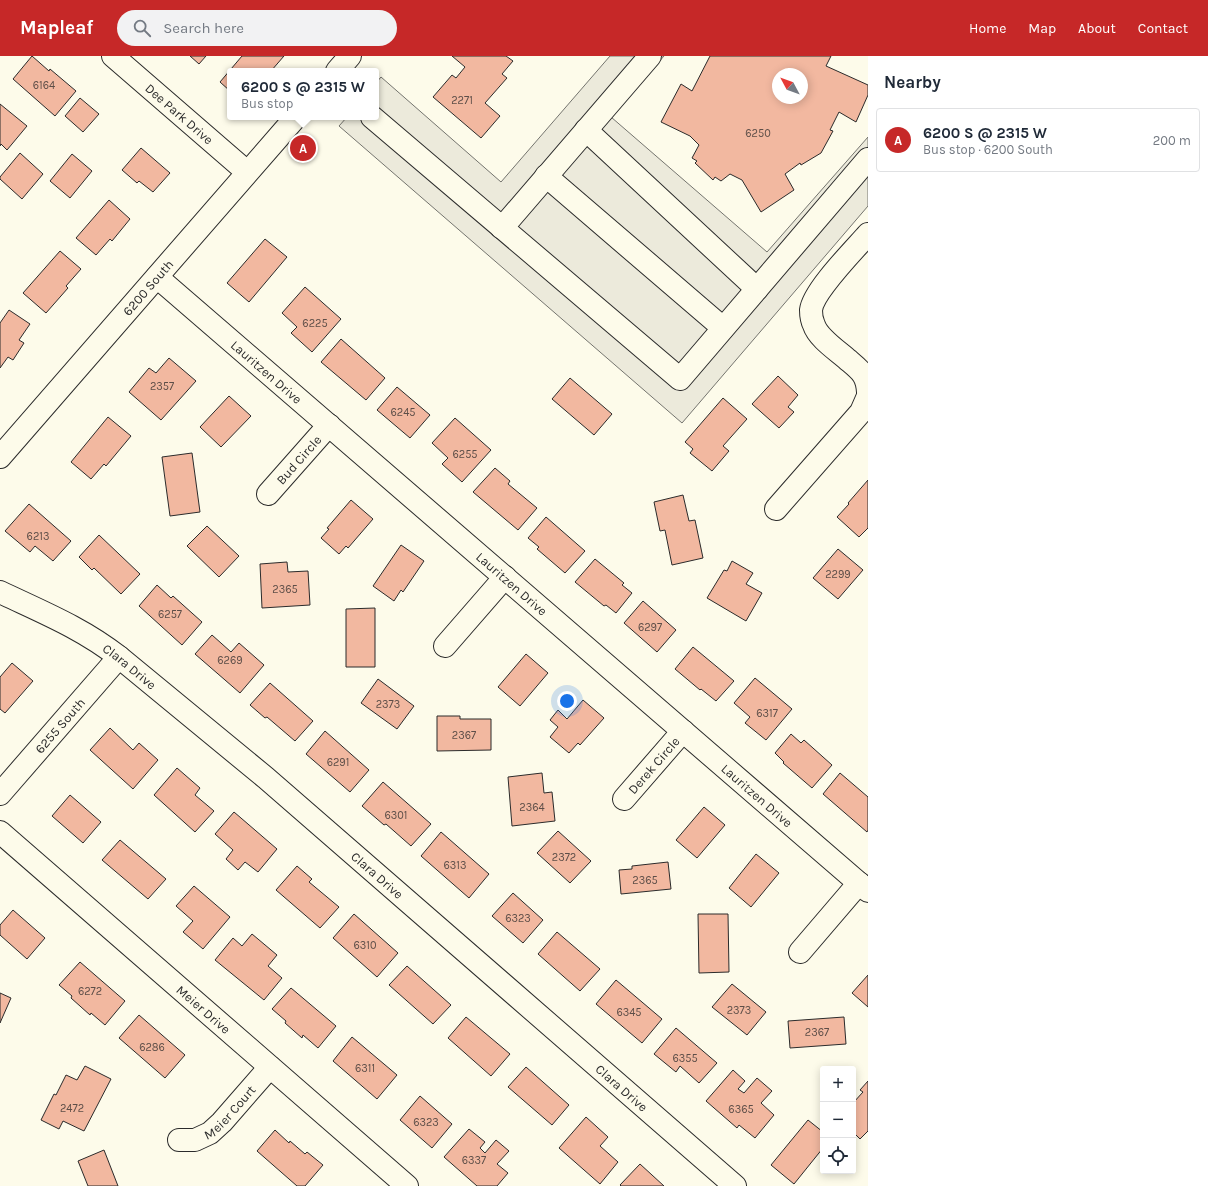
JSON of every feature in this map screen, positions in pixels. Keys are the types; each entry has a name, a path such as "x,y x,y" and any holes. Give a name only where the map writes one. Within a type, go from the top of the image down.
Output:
{"street":[{"name":"Dee Park Drive","path":"113,56 247,172"},
{"path":"340,68 350,56"},
{"path":"502,228 650,56"},
{"name":"6200 South","path":"0,457 293,120"},
{"path":"376,120 680,379 868,159"},
{"path":"586,130 757,289"},
{"path":"546,176 723,328"},
{"path":"868,234 817,295 811,309 814,325 820,335 859,369 868,381 868,392"},
{"name":"Lauritzen Drive","path":"157,276 863,887"},
{"path":"776,509 861,412 868,396"},
{"name":"Bud Circle","path":"268,494 329,425"},
{"path":"445,646 505,577"},
{"name":"Clara Drive","path":"0,592 82,631 102,643 266,778 735,1186"},
{"name":"6255 South","path":"0,794 119,657"},
{"name":"Derek Circle","path":"624,799 683,731"},
{"name":"Meier Drive","path":"0,832 407,1186"},
{"path":"800,952 863,887"},
{"name":"Meier Court","path":"179,1140 195,1140 210,1133 270,1067"}],"shaded area":[{"path":"610,56 664,56 611,117 767,252 868,137 868,206 682,423 339,126 344,120 379,120 379,79 381,77 501,182"}],"building":[{"path":"32,56 76,91 55,116 13,79"},
{"path":"190,56 206,56 199,64"},
{"path":"242,56 284,56 274,68 232,68"},
{"path":"452,56 506,56 513,61 502,74 507,78 485,103 500,116 481,138 433,97 452,75 456,78 465,67"},
{"path":"710,56 831,56 826,66 868,85 868,95 856,122 839,112 830,130 833,131 821,153 801,165 800,163 785,174 794,190 761,212 742,180 730,174 721,181 715,177 713,180 695,163 697,161 692,158 699,145 690,136 661,122 681,84 692,91"},
{"path":"227,74 227,88 220,82"},
{"path":"80,98 99,114 83,132 65,116"},
{"path":"0,104 27,126 7,150 1,144 0,146"},
{"path":"141,148 170,173 153,192 139,181 137,183 122,170"},
{"path":"20,153 43,174 22,199 0,179 0,177"},
{"path":"72,154 92,171 70,198 50,181"},
{"path":"109,200 130,219 112,241 110,239 96,255 76,238"},
{"path":"265,239 287,257 249,302 227,283"},
{"path":"60,251 81,269 66,286 68,288 46,313 23,293"},
{"path":"305,287 341,319 312,352 291,333 297,327 282,313"},
{"path":"9,310 30,324 19,340 24,343 13,360 8,357 0,368 0,323"},
{"path":"341,339 385,378 366,400 321,362"},
{"path":"169,358 196,381 161,420 129,392 149,368 156,373"},
{"path":"778,376 798,395 788,407 794,412 779,428 752,404"},
{"path":"570,378 612,414 594,435 552,399"},
{"path":"397,387 430,415 410,438 377,410"},
{"path":"229,396 251,416 221,447 200,427"},
{"path":"723,398 747,419 723,446 729,451 712,471 690,453 693,449 685,442"},
{"path":"108,417 131,436 106,466 104,464 91,479 71,462"},
{"path":"455,418 491,450 462,482 442,464 448,458 432,443"},
{"path":"192,453 200,512 170,516 162,457"},
{"path":"495,468 510,481 508,484 537,508 518,530 473,492"},
{"path":"868,480 868,528 859,537 837,517"},
{"path":"683,495 689,521 695,520 703,558 672,565 665,530 660,531 654,502"},
{"path":"351,500 373,519 348,548 346,546 339,554 321,538 329,529 327,528"},
{"path":"29,504 71,541 53,561 35,546 30,552 5,531"},
{"path":"546,517 585,551 565,573 537,549 539,547 528,538"},
{"path":"207,526 239,556 219,577 187,546"},
{"path":"99,535 140,574 121,594 94,568 92,570 79,557"},
{"path":"401,545 424,561 403,592 401,590 394,601 373,586"},
{"path":"838,549 863,570 838,599 813,578"},
{"path":"595,559 624,583 622,585 632,593 616,613 606,605 604,606 575,582"},
{"path":"732,561 753,573 746,584 762,593 746,621 707,598 724,570 727,571"},
{"path":"287,562 288,572 308,571 310,605 262,608 260,564"},
{"path":"157,585 171,598 173,596 202,622 182,645 139,606"},
{"path":"643,601 676,630 657,652 624,623"},
{"path":"375,608 375,667 346,667 346,609"},
{"path":"212,635 231,652 239,643 264,665 240,693 195,654"},
{"path":"693,647 734,681 716,701 675,669"},
{"path":"526,654 548,673 520,706 498,687"},
{"path":"12,663 33,681 5,713 0,709 0,677"},
{"path":"755,678 792,709 766,740 745,723 750,717 734,703"},
{"path":"378,679 414,706 397,729 361,703"},
{"path":"270,683 313,721 295,741 267,717 265,718 250,705"},
{"path":"583,700 604,718 580,745 578,743 569,753 550,737 558,727 550,720 558,710 567,719"},
{"path":"437,716 460,716 460,719 491,719 491,750 437,751"},
{"path":"110,728 133,750 139,743 158,760 133,789 90,750"},
{"path":"325,731 369,770 350,792 306,754"},
{"path":"791,734 801,743 804,740 832,765 812,788 783,763 784,762 775,753"},
{"path":"177,768 200,788 195,795 214,811 195,832 154,795"},
{"path":"542,773 544,793 552,792 555,821 512,826 508,777"},
{"path":"840,773 868,797 867,832 823,794"},
{"path":"383,782 431,824 411,846 386,824 384,825 362,806"},
{"path":"70,795 101,822 83,843 52,816"},
{"path":"704,807 725,825 697,858 676,840"},
{"path":"234,812 277,849 258,872 245,862 238,870 226,859 233,850 215,834"},
{"path":"558,831 591,861 570,883 537,853"},
{"path":"441,832 489,874 469,898 421,856"},
{"path":"120,840 166,879 148,899 102,860"},
{"path":"756,854 779,873 751,907 729,888"},
{"path":"668,862 671,889 621,894 619,870 632,869 632,866"},
{"path":"297,866 312,879 309,882 339,907 320,928 276,890"},
{"path":"194,886 230,917 203,949 183,932 193,921 176,906"},
{"path":"513,893 543,920 523,943 492,916"},
{"path":"13,910 45,938 27,959 0,935 0,925"},
{"path":"354,914 398,953 377,977 333,938"},
{"path":"698,914 728,914 729,972 699,973"},
{"path":"557,932 600,969 580,991 538,954"},
{"path":"252,934 277,955 268,966 282,978 264,1000 215,960 233,938 242,946"},
{"path":"80,962 125,1001 105,1025 91,1013 90,1015 59,985"},
{"path":"407,966 451,1005 433,1024 389,985"},
{"path":"868,975 868,1007 852,993"},
{"path":"616,980 662,1019 642,1043 596,1004"},
{"path":"732,984 766,1012 747,1035 712,1007"},
{"path":"291,988 336,1026 318,1048 303,1035 302,1038 272,1009"},
{"path":"0,993 11,998 0,1023"},
{"path":"139,1015 185,1055 165,1078 119,1038"},
{"path":"466,1017 510,1054 491,1076 448,1038"},
{"path":"844,1017 846,1044 790,1048 788,1021"},
{"path":"676,1028 717,1063 699,1083 680,1066 676,1072 654,1054"},
{"path":"352,1037 397,1075 377,1099 333,1061"},
{"path":"85,1066 111,1079 84,1131 63,1121 59,1129 41,1120 54,1094 56,1095 66,1075 77,1080"},
{"path":"526,1067 569,1105 552,1125 508,1087"},
{"path":"733,1070 745,1081 738,1089 744,1093 757,1078 772,1091 761,1103 774,1115 755,1138 739,1125 737,1128 706,1101"},
{"path":"868,1081 868,1131 860,1139 856,1135 856,1100 863,1092 860,1090"},
{"path":"420,1096 452,1124 432,1148 400,1120"},
{"path":"586,1117 608,1137 600,1146 618,1162 600,1184 559,1148"},
{"path":"808,1120 820,1130 820,1152 794,1184 771,1165"},
{"path":"469,1129 485,1142 480,1148 485,1153 496,1140 509,1151 497,1164 508,1173 497,1186 477,1186 444,1157"},
{"path":"275,1130 289,1143 290,1141 305,1154 307,1152 323,1165 305,1186 297,1186 257,1151"},
{"path":"104,1150 118,1186 88,1186 78,1161"},
{"path":"640,1164 664,1186 621,1186 620,1185"}],"place":[{"name":"6200 S @ 2315 W","path":"303,148"}]}
